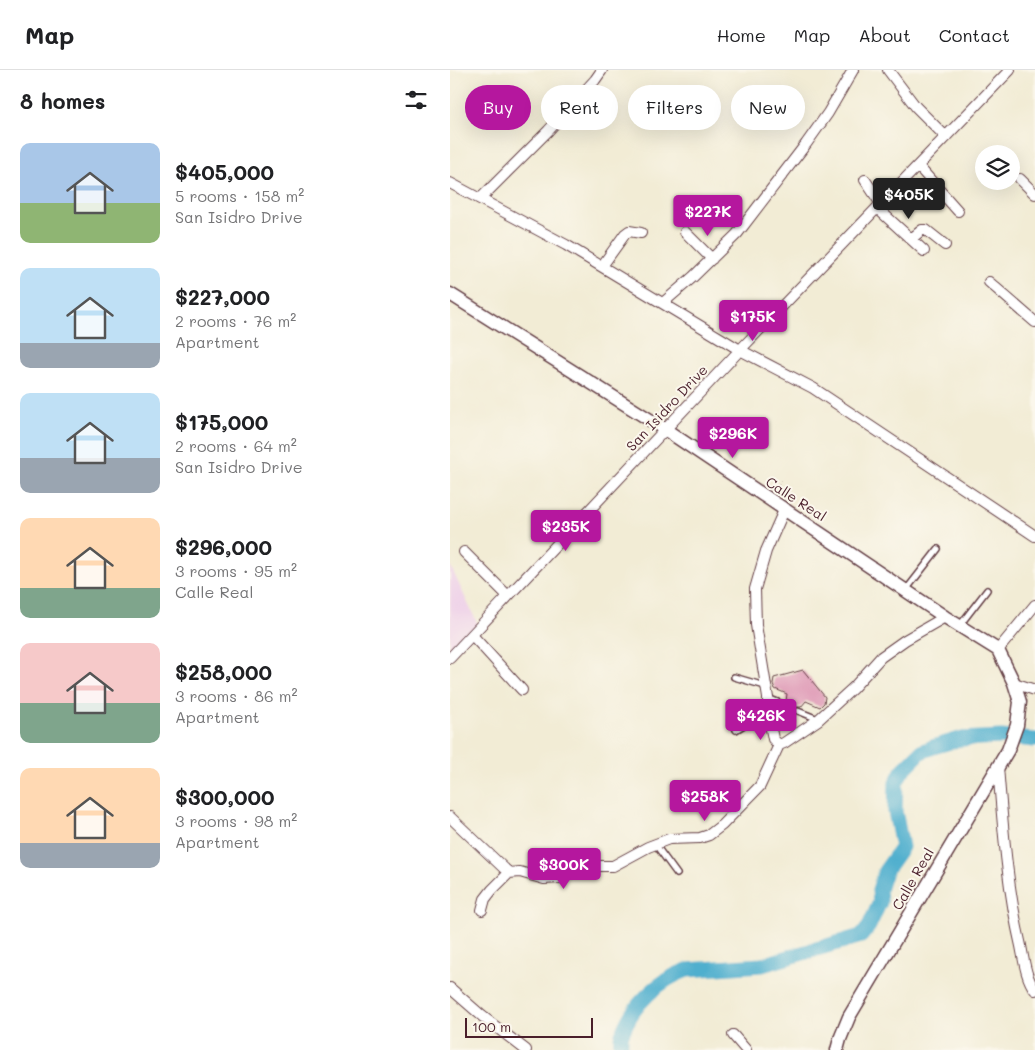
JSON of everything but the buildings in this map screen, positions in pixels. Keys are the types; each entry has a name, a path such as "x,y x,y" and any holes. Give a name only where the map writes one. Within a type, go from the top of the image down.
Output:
{"street":[{"path":"480,199 548,131 602,70"},
{"path":"664,302 737,234 828,113 853,70"},
{"path":"888,70 916,107 946,137"},
{"name":"San Isidro Drive","path":"450,658 740,350 1010,70"},
{"path":"918,166 958,211"},
{"path":"1020,179 1035,194"},
{"path":"866,180 879,206 924,251"},
{"path":"450,183 566,245 664,302 740,350 813,388 1035,536"},
{"path":"911,239 922,230 926,230 945,245"},
{"path":"602,266 625,234 629,231 641,233"},
{"path":"685,232 712,259"},
{"path":"989,282 1035,322"},
{"name":"Calle Real","path":"450,294 666,430 945,617 998,650 1014,683 1020,702 1017,725 1008,750 849,1017 837,1050"},
{"path":"779,745 773,738 768,714 768,698 756,625 755,590 764,557 784,508"},
{"path":"464,552 508,596"},
{"path":"998,650 1035,605"},
{"path":"779,745 784,744 818,720 853,688 881,657 905,640 945,617"},
{"path":"472,635 522,690"},
{"path":"1014,683 1035,690"},
{"path":"482,910 485,900 492,890 509,873 520,872 544,879 560,878 589,866 613,866 654,844 669,839 700,838 709,835 722,825 760,786 779,745"},
{"path":"998,767 1003,836 1013,913 1027,972 1031,985 1035,990"},
{"path":"450,817 509,873"},
{"path":"450,988 526,1050"},
{"path":"733,1035 746,1050"}],"lane":[{"path":"906,590 938,549"},
{"path":"959,626 987,590"},
{"path":"734,677 766,686"},
{"path":"768,698 785,705"},
{"path":"798,711 818,720"},
{"path":"736,730 752,720 768,714"},
{"path":"654,844 677,874"}],"path":[{"path":"770,500 782,479"}],"shaded area":[{"path":"450,565 478,625 450,653"}],"waterway":[{"path":"621,1050 621,1036 632,1013 657,987 677,974 687,970 762,965 861,936 869,926 880,902 879,890 885,871 902,847 895,811 896,783 902,771 921,752 960,739 1001,737 1035,740"}]}
